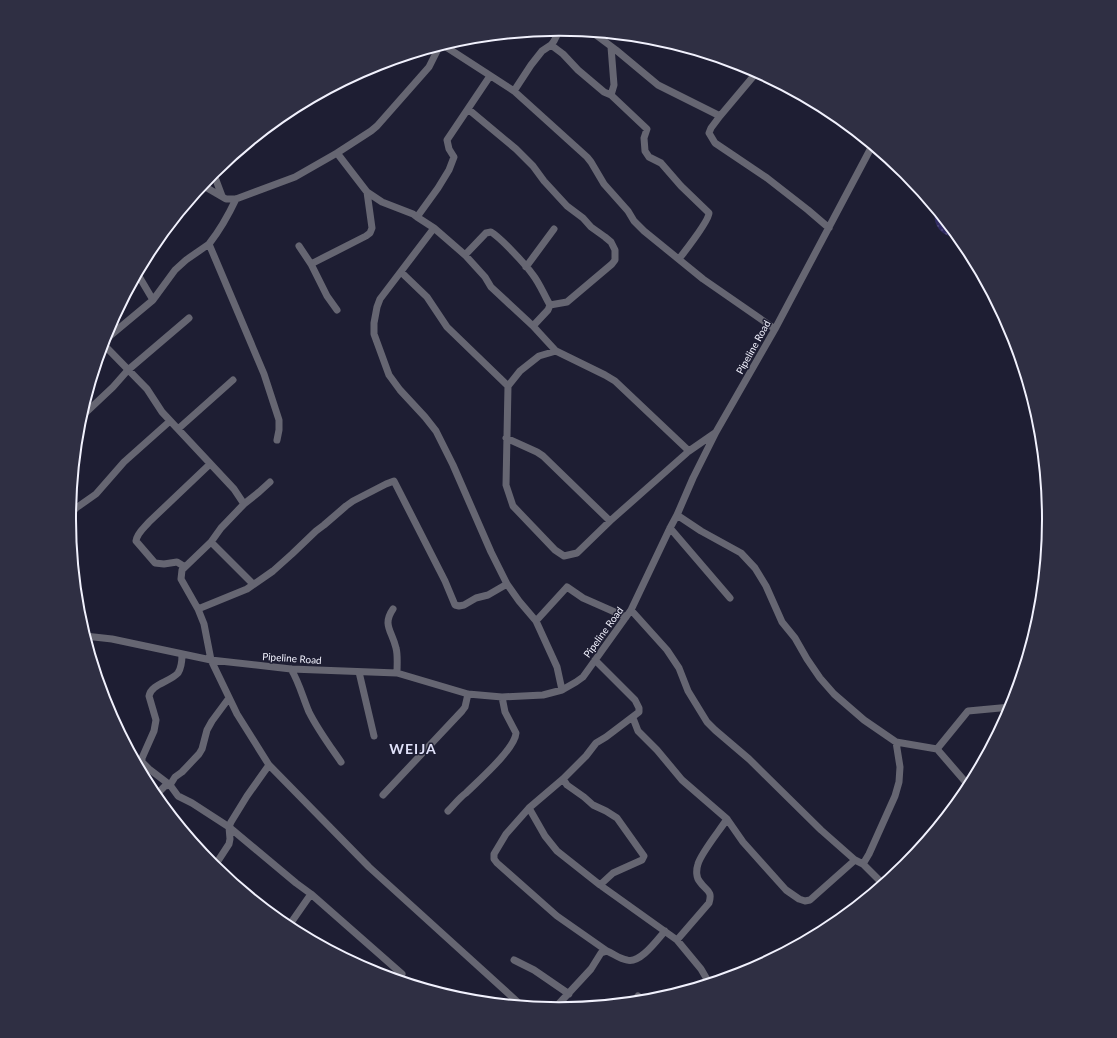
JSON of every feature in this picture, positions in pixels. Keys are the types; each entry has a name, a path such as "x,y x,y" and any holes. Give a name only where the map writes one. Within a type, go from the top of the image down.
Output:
{"street":[{"path":"514,91 542,51 551,45 557,36"},
{"path":"599,38 658,85 720,116"},
{"path":"551,45 563,54 604,92 611,95 647,129 644,138 644,145 645,151 649,157 661,163 708,213 709,215 705,223 679,259"},
{"path":"611,47 614,86 611,95"},
{"path":"448,49 514,91 587,157 604,184 628,211 639,227 703,279 775,329"},
{"path":"207,188 226,199 236,199 295,176 337,153 377,126 429,67 439,51"},
{"path":"417,217 449,170 454,157 449,149 447,140 490,76"},
{"path":"753,77 720,116 711,128 709,134 715,143 767,178 829,228"},
{"path":"468,109 516,149 533,166 544,181 567,206 582,218 590,227 611,242 615,250 615,260 612,264 573,298 563,304 550,305"},
{"name":"Pipeline Road","path":"90,637 112,639 211,660 291,668 397,673 468,694 502,697 543,696 562,690 576,682 583,676 631,610 716,432 775,329 870,150"},
{"path":"337,153 367,192 382,202 413,214 434,228 465,255 485,277 491,287 533,326 556,351 615,381 689,451"},
{"path":"215,179 222,196"},
{"path":"311,264 370,233 372,228 367,192"},
{"path":"112,334 153,300 175,270 192,254 208,244 220,230 236,199"},
{"path":"434,228 380,299 374,323 374,334 389,375 400,390 436,431 507,584 536,621 555,662 562,690"},
{"path":"526,267 554,229"},
{"path":"465,255 486,233 491,232 533,274 550,305"},
{"path":"208,244 264,374 279,420 277,440"},
{"path":"299,246 311,264 327,296 337,310"},
{"path":"401,272 427,297 447,327 508,386"},
{"path":"140,278 153,300"},
{"path":"533,326 548,310 550,305"},
{"path":"88,410 113,387 128,370 188,318"},
{"path":"107,348 147,389 162,412 234,489 244,504"},
{"path":"556,351 539,356 520,371 508,386 506,485 512,506 555,550 564,556 577,553 610,521 689,451 716,432"},
{"path":"178,429 233,380"},
{"path":"76,508 96,494 124,462 170,421"},
{"path":"506,438 543,456 610,521"},
{"path":"185,567 177,562 164,564 155,563 136,542 136,538 149,522 210,464"},
{"path":"198,609 247,589 273,571 316,531 353,501 394,481 445,581 455,605 464,605 476,598 488,595 507,584"},
{"path":"270,482 244,504 221,528 211,542 182,570 181,579 198,609 204,624 211,660 229,698 237,714 269,765 369,867 515,1000"},
{"path":"677,515 701,531 741,553 754,568 766,586 782,622 795,638 820,678 834,694 874,728 896,742 937,749 964,781"},
{"path":"670,528 730,598"},
{"path":"211,542 253,584"},
{"path":"536,621 567,587 583,598 626,617"},
{"path":"393,609 389,614 387,622 396,648 397,673"},
{"path":"631,610 667,650 679,668 688,691 707,722 749,759 821,830 856,860 864,864 879,880"},
{"path":"182,654 181,666 178,672 171,679 153,688 149,693 156,720 154,731 141,760 142,762 170,785 178,796 192,802 229,827 311,894 402,974"},
{"path":"595,660 635,700 639,708 639,712 596,743 586,756 563,779 529,808 506,834 494,854 494,859 557,916 607,951 626,960 635,960 646,952 665,931"},
{"path":"291,668 315,723 342,762"},
{"path":"359,672 374,736"},
{"path":"383,795 462,711 465,707 468,694"},
{"path":"448,811 497,762 514,740 516,733 505,712 502,697"},
{"path":"160,791 165,786 170,785 175,777 182,772 199,754 202,749 207,730 229,698"},
{"path":"937,749 968,711 1003,708"},
{"path":"632,718 638,731 657,750 682,780 727,819 743,842 768,871 786,890 799,900 810,900 856,860"},
{"path":"864,864 895,796 899,782 900,767 896,742"},
{"path":"218,862 229,844 229,827 247,796 269,765"},
{"path":"563,779 592,805 617,818 644,856 642,860 613,873 600,885"},
{"path":"529,808 545,836 557,851 600,885 677,940 694,959 707,978"},
{"path":"677,940 709,903 711,897 709,891 699,882 697,875 697,864 700,857 727,819"},
{"path":"292,922 311,894"},
{"path":"561,1002 591,969 601,953 607,951"},
{"path":"514,960 534,970 569,994"}],"shaded area":[{"path":"934,216 942,225 950,236 939,230"}],"district":[{"name":"WEIJA","path":"413,749"}]}
